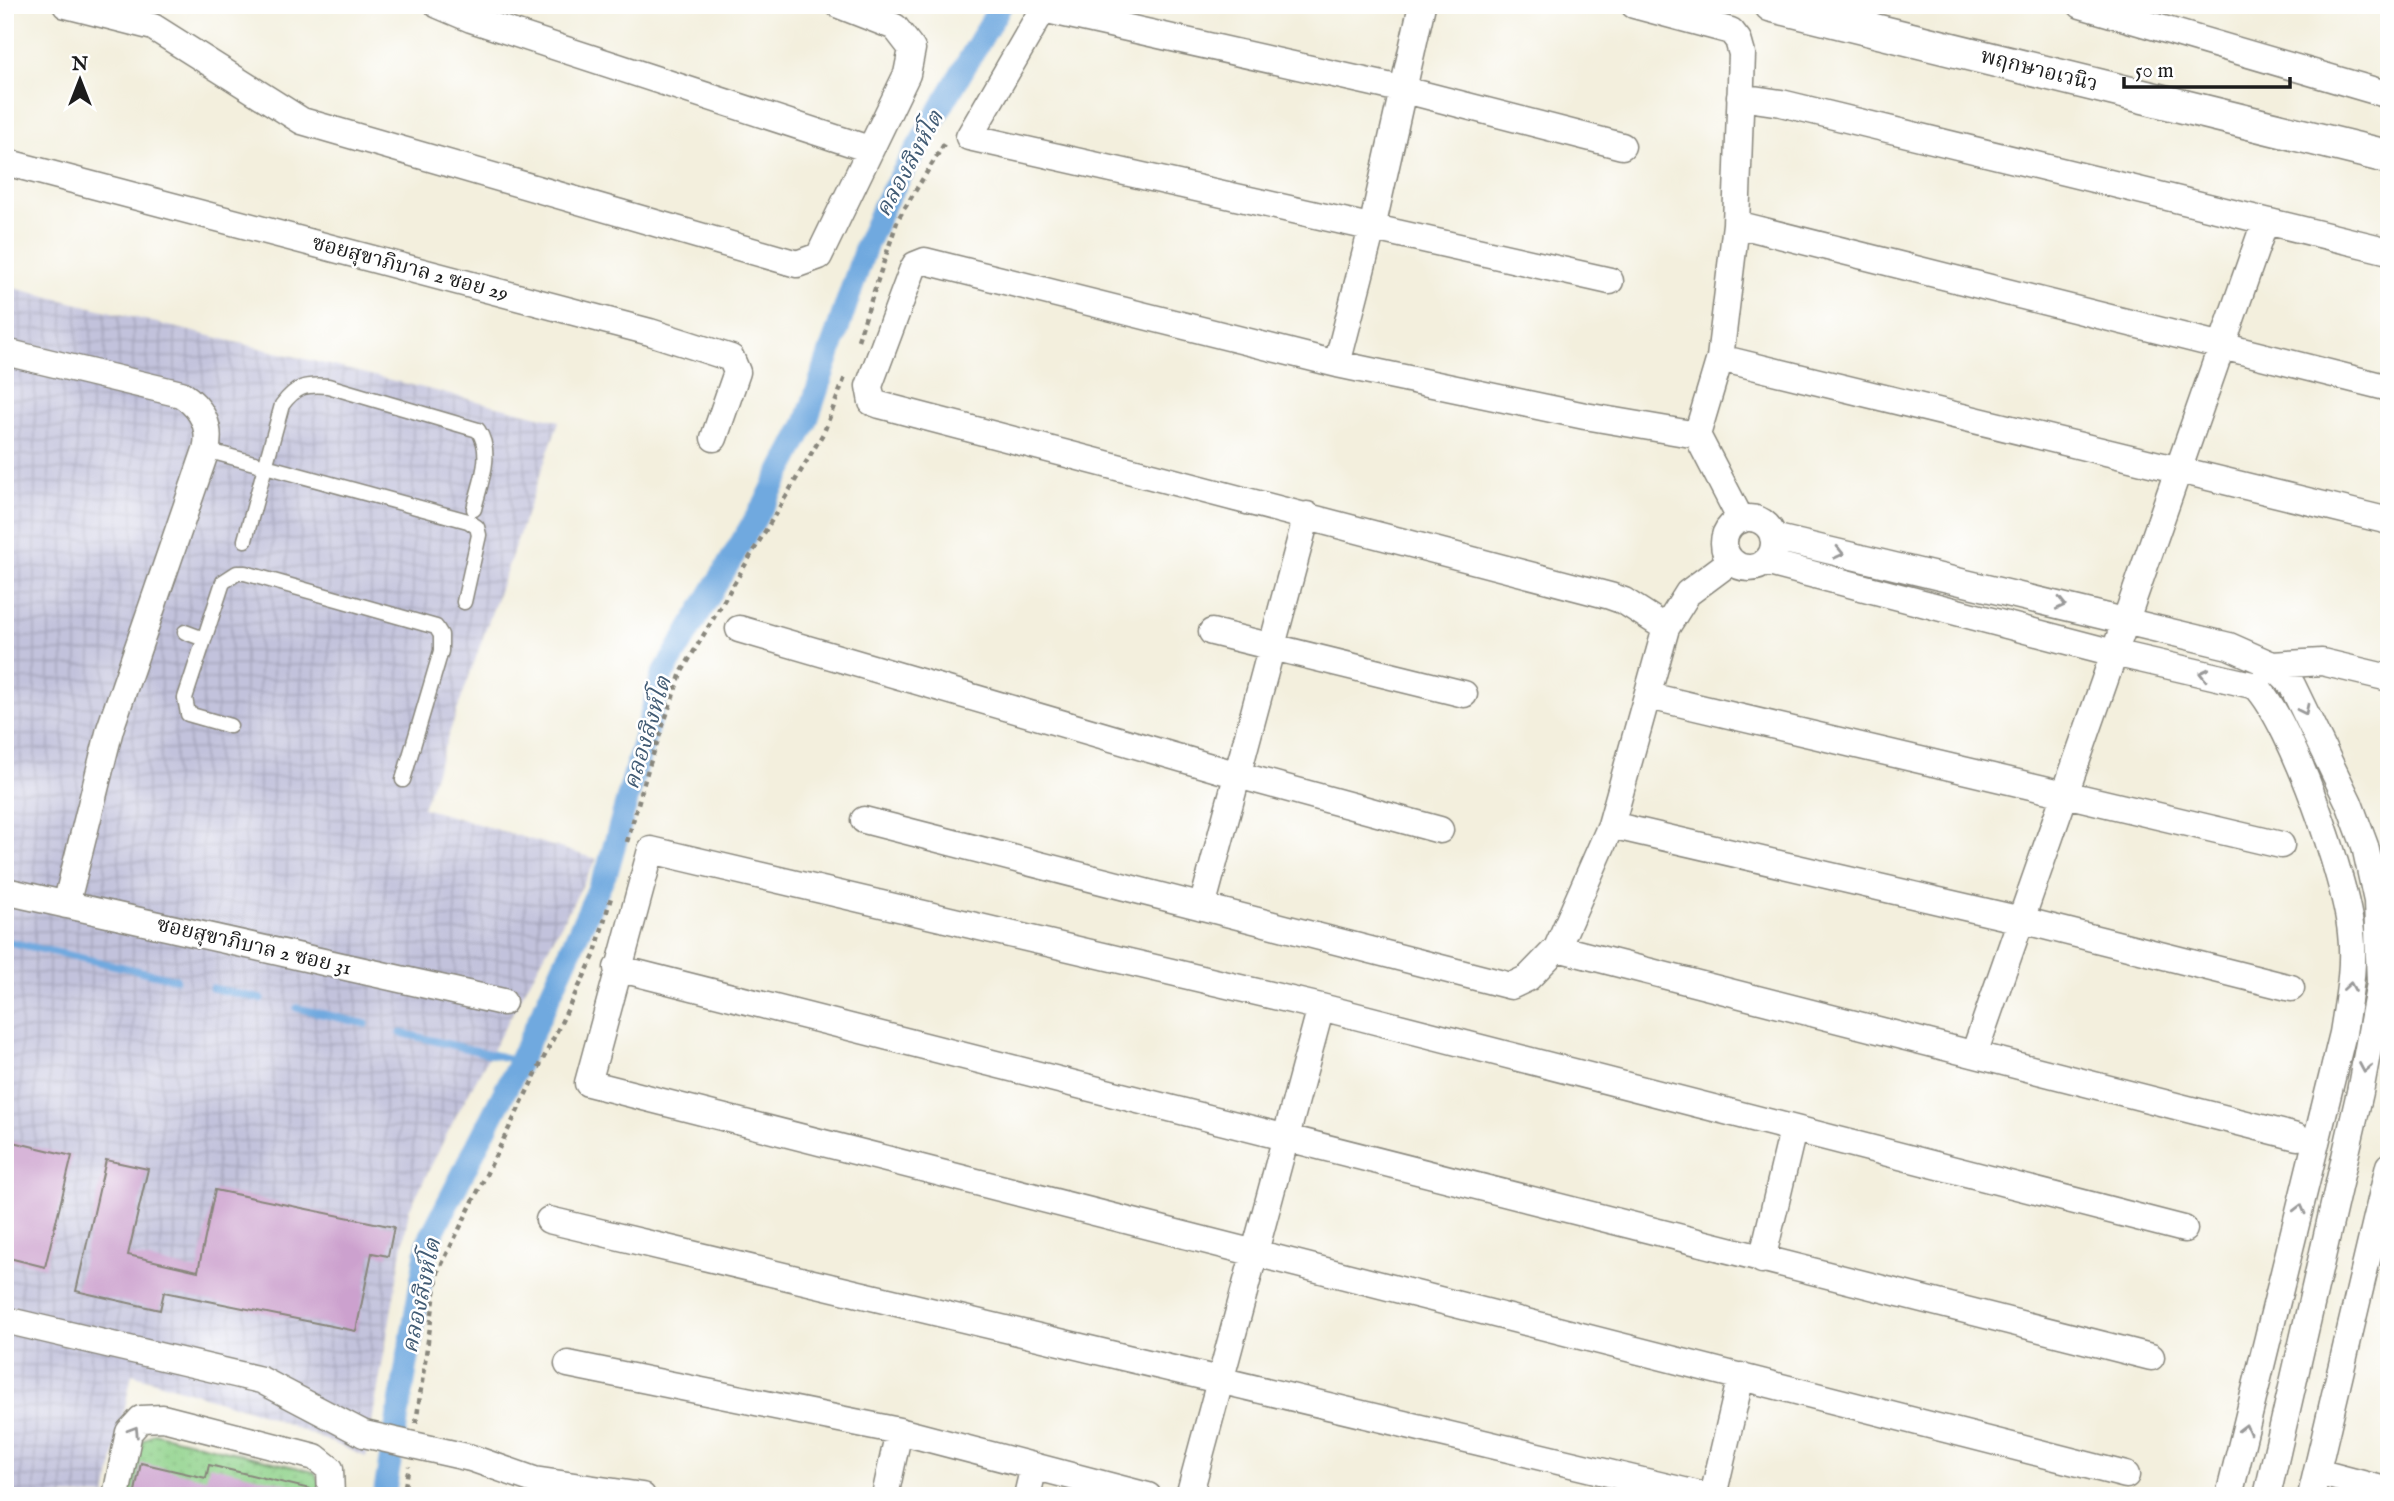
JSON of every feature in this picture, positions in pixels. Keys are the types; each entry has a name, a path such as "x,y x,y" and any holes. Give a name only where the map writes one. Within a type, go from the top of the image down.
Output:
{"street":[{"path":"66,5 156,16 302,121 797,264 819,256 907,74 912,49 895,27 839,5"},
{"path":"438,5 471,19 869,149"},
{"path":"1337,364 1405,90 1422,5"},
{"path":"1634,5 1731,31 1738,40 1742,54 1736,224 1720,358 1697,435 1741,520"},
{"name":"พฤกษาอเวนิว","path":"1771,5 2389,157"},
{"path":"2081,5 2389,95"},
{"path":"1610,281 969,137 1043,9 1405,90 1622,146"},
{"path":"1740,97 1782,103 2389,251"},
{"name":"ซอยสุขาภิบาล 2 ซอย 29","path":"5,162 650,332 731,358 737,372 714,438"},
{"path":"1974,1054 2265,222"},
{"path":"1736,224 2221,348 2389,388"},
{"path":"1666,628 1624,601 1610,596 880,405 872,402 869,386 912,271 915,265 925,261 1337,364 1585,416 1697,435"},
{"path":"5,352 181,394 201,411 213,453 110,729 66,905"},
{"path":"1720,358 2389,521"},
{"path":"1202,907 1307,515"},
{"path":"1754,519 1762,523 1769,550 1748,568 1731,561 1724,545 1725,536 1730,528 1741,520 1754,519"},
{"path":"1769,550 2126,619 2230,646 2272,665 2292,685 2349,803 2377,848 2380,983 2340,1180 2270,1486 2236,1468"},
{"path":"1769,550 2114,653 2256,686 2264,695 2291,749 2332,850 2351,931 2353,970 2343,1033 2229,1496"},
{"path":"864,820 1511,986 1528,978 1557,948 1611,825 1666,628 1688,593 1731,561"},
{"path":"739,629 1238,775 1440,830"},
{"path":"1212,632 1274,645 1464,694"},
{"path":"2256,686 2272,665 2322,662 2389,678"},
{"path":"1649,696 2066,792 2281,845"},
{"path":"1611,825 2021,920 2291,988"},
{"path":"2332,850 2377,848"},
{"path":"2126,1475 588,1083 651,850 1321,1007 2184,1229"},
{"name":"ซอยสุขาภิบาล 2 ซอย 31","path":"5,891 503,1002"},
{"path":"1557,948 2297,1138"},
{"path":"617,968 2151,1357"},
{"path":"1189,1496 1288,1139 1321,1007"},
{"path":"1762,1260 1793,1130"},
{"path":"2389,1166 2379,1249 2314,1484 2389,1491"},
{"path":"2308,1172 2340,1180"},
{"path":"549,1220 1221,1378 1705,1496"},
{"path":"5,1320 261,1380 364,1434 471,1458 533,1488 642,1496"},
{"path":"568,1364 899,1431 1148,1496"},
{"path":"1713,1496 1741,1376"},
{"path":"116,1496 129,1432 141,1419 163,1419 315,1457 330,1469 331,1496"},
{"path":"885,1496 899,1431"},
{"path":"1027,1496 1034,1466"}],"lane":[{"path":"244,540 282,405 293,389 310,384 328,386 478,430 486,442 487,453 474,509"},
{"path":"213,453 468,521 477,527 479,535 464,602"},
{"path":"230,726 188,714 185,698 223,582 237,573 436,627 441,635 441,651 403,780"},
{"path":"185,632 204,639"}],"path":[{"path":"856,347 898,219 952,130"},
{"path":"625,849 648,769 681,673 824,432 847,371"},
{"path":"415,1431 438,1272 594,956 613,889"},
{"path":"403,1496 411,1457"}],"shaded area":[{"path":"5,286 559,421 423,808 597,859 455,1118 409,1210 366,1457 263,1414 132,1374 106,1496 5,1496"}],"green space":[{"path":"154,1433 315,1472 320,1485 318,1496 127,1496 138,1444"}],"building":[{"path":"5,1140 72,1156 45,1267 5,1257"},
{"path":"106,1160 148,1169 128,1255 198,1271 215,1190 394,1227 388,1256 372,1253 356,1331 164,1292 160,1310 76,1291"},
{"path":"141,1463 206,1478 209,1465 310,1489 310,1496 134,1496"}],"waterway":[{"name":"คลองสิงห์โต","path":"384,1496 428,1242 517,1067 608,868 662,676 767,499 806,423 866,246 885,203 1001,5"},
{"path":"5,941 176,979"},
{"path":"212,988 261,999"},
{"path":"297,1008 366,1024"},
{"path":"401,1033 520,1061"}]}
